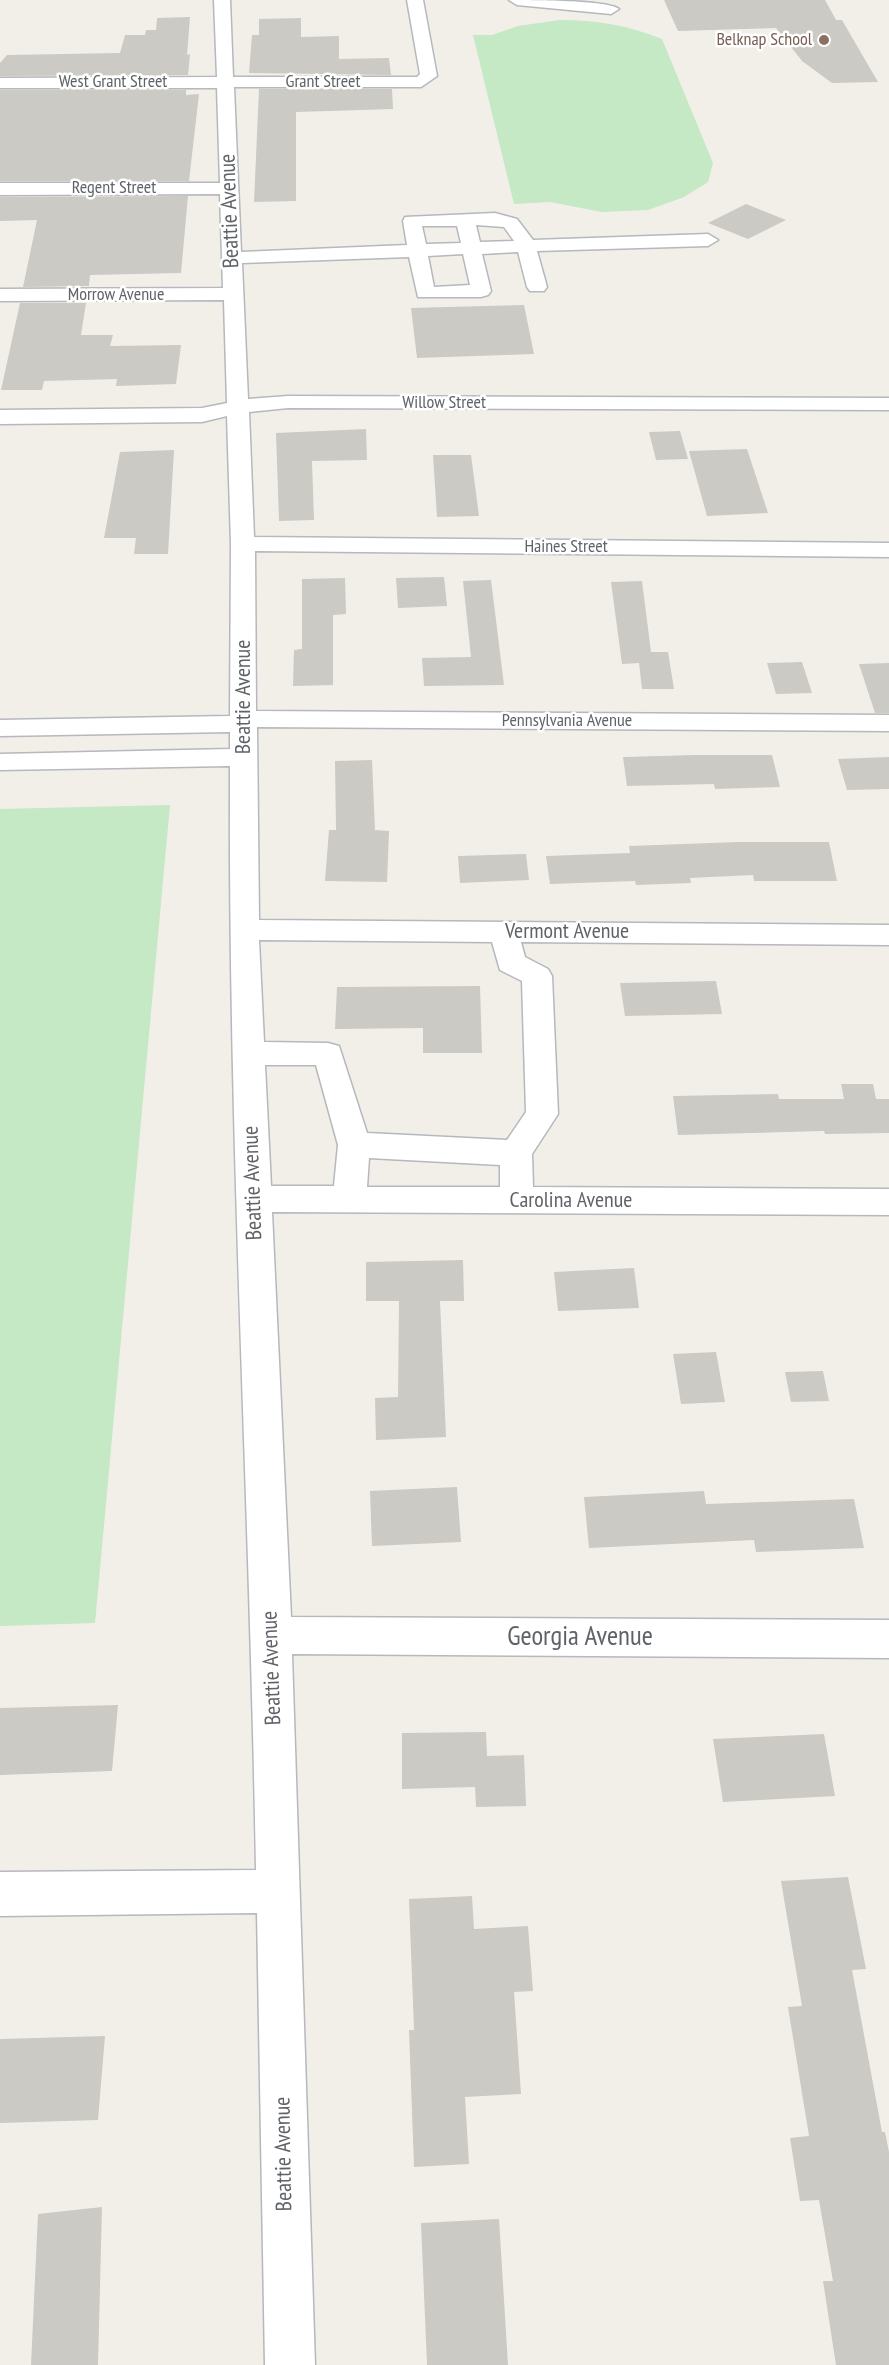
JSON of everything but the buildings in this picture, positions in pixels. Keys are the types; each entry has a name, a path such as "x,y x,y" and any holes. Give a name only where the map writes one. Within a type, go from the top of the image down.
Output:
{"street":[{"name":"Beattie Avenue","path":"222,0 243,544 244,930 272,1635 290,2365"},
{"name":"Grant Street","path":"226,82 421,82 429,76 415,0"},
{"path":"517,0 611,9"},
{"name":"West Grant Street","path":"0,82 226,82"},
{"name":"Regent Street","path":"0,189 229,188"},
{"path":"465,220 481,291 425,293 412,221 495,219 512,222 521,231 537,287"},
{"path":"231,258 708,240"},
{"name":"Morrow Avenue","path":"0,295 232,294"},
{"name":"Willow Street","path":"0,417 202,414 237,407 288,402 889,404"},
{"name":"Haines Street","path":"243,544 889,550"},
{"name":"Pennsylvania Avenue","path":"0,728 244,721 889,723"},
{"path":"0,762 244,757"},
{"name":"Vermont Avenue","path":"244,930 889,934"},
{"path":"504,932 511,963 537,976 542,1114 516,1153 517,1200"},
{"path":"249,1053 328,1054 354,1145 350,1199"},
{"path":"354,1145 516,1153"},
{"name":"Carolina Avenue","path":"253,1199 889,1202"},
{"name":"Georgia Avenue","path":"272,1635 889,1639"},
{"path":"0,1894 278,1891"}],"green space":[{"path":"560,20 611,24 662,39 713,163 708,182 684,197 648,210 602,212 550,202 514,204 473,35 492,35 518,26"},
{"path":"170,805 95,1623 0,1626 0,809"}],"place":[{"name":"Belknap School","path":"824,40"}]}
